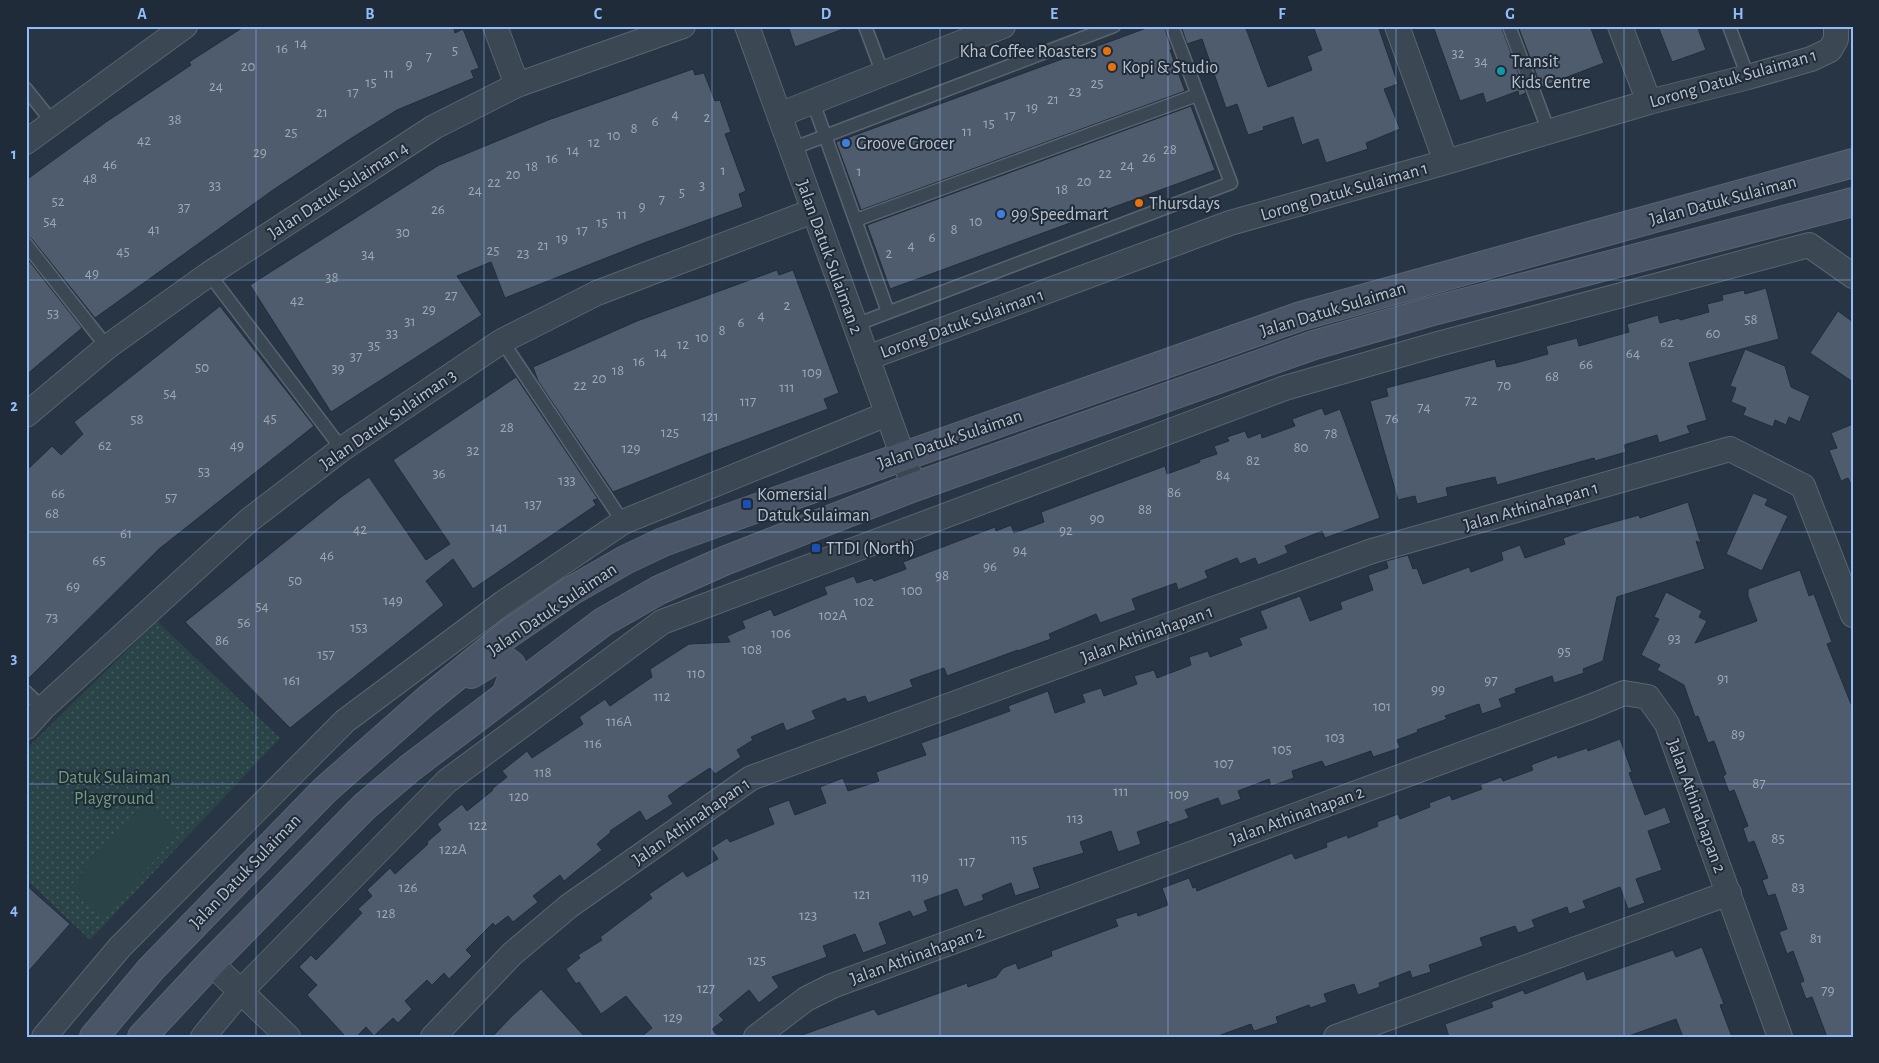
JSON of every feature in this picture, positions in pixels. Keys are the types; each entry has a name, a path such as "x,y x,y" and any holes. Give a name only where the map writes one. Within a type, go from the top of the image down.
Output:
{"main road":[{"name":"Jalan Datuk Sulaiman","path":"94,1037 151,969 325,790 428,700 508,634 572,591 625,560 663,542 1301,316 1853,163"},
{"name":"Jalan Datuk Sulaiman","path":"152,1034 211,963 364,807 410,768 604,622 659,590 724,561 914,487 1314,345 1429,312 1853,202"},
{"path":"428,700 491,662 504,660 511,666 512,679 506,695"}],"street":[{"path":"26,142 185,26"},
{"path":"495,26 517,85"},
{"name":"Jalan Datuk Sulaiman 4","path":"26,416 107,347 209,274 434,127 517,85 684,26"},
{"name":"Jalan Datuk Sulaiman 2","path":"747,26 914,487"},
{"path":"779,116 883,74 976,31 1003,26"},
{"path":"1397,26 1446,162"},
{"path":"1620,26 1649,102"},
{"name":"Lorong Datuk Sulaiman 1","path":"867,358 1230,223 1649,102 1811,59 1830,50 1836,39 1836,26"},
{"name":"Jalan Datuk Sulaiman 3","path":"26,727 35,700 248,521 342,449 502,341 597,293 814,211"},
{"path":"203,1037 241,990 447,782 662,622 1284,388 1438,344 1809,246 1853,276"},
{"name":"Jalan Datuk Sulaiman","path":"1429,312 1438,344"},
{"name":"Jalan Datuk Sulaiman","path":"44,1037 120,947 345,721 503,603 623,522 887,414"},
{"name":"Jalan Athinahapan 1","path":"433,1037 512,954 569,906 751,778 1372,552 1730,449 1803,486 1853,615"},
{"name":"Jalan Athinahapan 2","path":"756,1037 806,1000 832,986 1624,693 1648,697 1667,724 1780,1037"},
{"name":"Jalan Athinahapan 2","path":"1336,1037 1729,893"},
{"path":"211,963 288,1037"}],"lane":[{"path":"866,26 883,74"},
{"path":"791,149 1114,26"},
{"path":"856,220 1197,95 1172,26"},
{"path":"1509,26 1549,132"},
{"path":"1729,26 1748,77"},
{"path":"26,89 53,123"},
{"name":"Lorong Datuk Sulaiman 1","path":"855,325 1231,183 1197,95"},
{"path":"813,102 888,312"},
{"path":"26,244 107,347"},
{"path":"209,274 342,449"},
{"path":"502,341 623,522"}],"green space":[{"name":"Datuk Sulaiman Playground","path":"157,621 280,738 90,940 26,879 26,749"},
{"path":"145,803 179,833 104,916 71,885"}],"building":[{"path":"245,26 453,26 455,33 463,29 479,68 471,71 474,78 397,110 350,139 273,190 95,318 32,239 26,236 26,180 106,122 191,65 189,62"},
{"path":"788,26 846,26 846,28 795,47"},
{"path":"1152,26 1164,26 1172,50 1170,50 1185,91 861,210 836,142"},
{"path":"1181,26 1245,26 1268,87 1312,70 1307,56 1322,50 1313,26 1378,26 1398,84 1384,89 1400,129 1366,143 1368,149 1326,163 1318,139 1302,145 1293,117 1263,127 1264,130 1248,135 1237,104 1226,108 1202,39 1187,44"},
{"path":"1433,26 1501,26 1526,93 1519,96 1518,91 1486,103 1483,93 1460,101"},
{"path":"1518,26 1590,26 1604,63 1541,87"},
{"path":"1658,26 1697,26 1706,50 1672,62"},
{"path":"693,69 695,75 704,73 715,101 720,100 731,132 725,134 746,191 739,194 743,207 644,243 505,298 491,262 457,276 482,315 331,412 250,285 439,165 548,120"},
{"path":"1191,106 1215,170 890,289 867,225"},
{"path":"26,257 82,328 26,375"},
{"path":"777,270 779,275 793,270 839,393 824,399 828,409 613,492 538,381 533,367 637,321"},
{"path":"1766,288 1779,339 1689,363 1707,420 1687,426 1690,433 1659,443 1657,435 1624,445 1626,452 1595,461 1594,458 1497,485 1495,477 1446,488 1448,496 1417,504 1415,496 1398,500 1370,401 1388,396 1386,388 1495,359 1497,367 1516,363 1548,354 1546,346 1577,338 1579,346 1629,332 1627,324 1658,315 1660,323 1679,318 1680,320 1709,312 1707,304 1723,300 1722,295 1744,290 1745,294"},
{"path":"220,306 314,426 159,549 26,681 26,471 52,446 61,455 83,434 74,422"},
{"path":"1838,311 1853,322 1853,382 1810,353"},
{"path":"1745,349 1785,366 1791,387 1810,396 1800,422 1789,417 1786,425 1775,420 1773,427 1743,415 1746,408 1731,402 1736,388 1730,386"},
{"path":"516,377 598,499 593,500 596,505 473,589 453,559 426,581 444,605 290,728 185,622 341,497 369,477 426,560 450,544 393,460"},
{"path":"1322,408 1325,415 1340,409 1380,518 1325,538 1322,531 1285,546 1288,553 1258,565 1255,558 1240,564 1237,558 1205,571 1208,578 1178,590 1176,583 1132,599 1136,610 1100,623 1096,614 1049,634 1051,639 1018,651 947,676 944,668 910,680 913,687 868,703 865,696 847,702 845,698 812,711 816,719 786,731 783,723 751,737 753,740 737,750 741,757 715,774 710,768 668,796 673,804 646,821 640,811 610,831 597,844 602,850 564,881 560,875 533,896 538,902 513,922 508,916 495,926 493,923 466,950 472,956 449,979 444,973 432,985 427,980 405,1001 412,1009 398,1023 393,1018 374,1036 366,1027 356,1037 346,1037 307,995 317,985 299,967 311,955 316,960 362,913 358,909 372,896 367,890 390,868 395,874 428,844 427,842 441,830 437,824 462,804 467,811 493,790 507,777 502,771 527,751 532,758 583,724 579,717 605,699 610,706 652,677 650,669 689,644 730,642 727,636 745,628 742,621 771,609 774,616 827,594 824,587 854,576 857,583 872,578 874,581 906,569 903,562 995,527 996,531 1011,525 1014,533 1044,522 1041,512 1165,466 1167,474 1200,462 1199,460 1217,454 1214,446 1229,441 1227,437 1245,431 1248,438 1261,433 1262,438 1295,426 1292,419"},
{"path":"1853,424 1852,486 1848,478 1841,481 1829,450 1837,448 1831,433"},
{"path":"1753,493 1768,499 1765,505 1788,516 1762,571 1726,554"},
{"path":"1688,502 1701,543 1696,541 1705,569 1617,597 1603,661 1583,669 1584,673 1554,683 1552,676 1515,689 1516,693 1499,699 1502,707 1482,714 1479,704 1445,716 1447,719 1397,740 1400,748 1373,757 1371,751 1325,767 1322,761 1292,771 1294,778 1271,786 1269,779 1238,791 1241,799 1221,806 1218,798 1185,810 1189,818 1169,825 1168,821 1137,832 1141,844 1118,852 1111,831 1080,842 1084,853 1033,868 1040,888 1015,896 1011,883 982,895 984,900 964,907 957,889 924,901 928,911 913,917 910,911 879,923 887,944 863,953 855,934 823,946 827,957 772,977 779,987 759,1003 749,990 719,1015 724,1020 712,1029 719,1037 641,1037 652,1028 626,996 601,1014 579,982 576,984 566,969 580,958 578,955 602,940 600,937 652,898 649,894 683,871 687,877 718,859 711,848 727,838 730,842 774,824 768,808 789,800 795,815 826,803 820,787 843,778 848,791 879,781 876,772 926,755 921,743 1010,711 1008,706 1048,691 1055,713 1085,702 1082,694 1101,688 1104,696 1137,684 1134,676 1154,670 1157,678 1191,665 1189,657 1208,651 1210,657 1242,645 1239,638 1267,628 1260,611 1300,596 1310,621 1342,609 1340,602 1373,590 1368,575 1388,568 1386,561 1408,555 1413,569 1417,568 1423,584 1469,567 1471,572 1503,560 1501,552 1520,545 1525,558 1565,544 1563,538 1589,529 1639,515 1640,518"},
{"path":"1800,570 1809,596 1814,594 1832,642 1827,644 1853,709 1853,1037 1827,1037 1812,997 1806,999 1800,983 1804,981 1793,951 1787,954 1779,932 1787,929 1775,894 1768,896 1762,880 1768,878 1754,841 1748,843 1743,828 1748,826 1734,790 1729,792 1723,776 1726,774 1714,741 1708,743 1698,716 1695,717 1684,685 1657,670 1660,665 1641,655 1659,619 1654,617 1666,592 1702,611 1699,617 1707,621 1695,643 1757,621 1748,596 1748,589"},
{"path":"1620,739 1632,772 1629,773 1645,815 1665,807 1671,823 1648,831 1662,870 1636,879 1645,903 1628,909 1620,887 1583,901 1586,908 1569,914 1567,907 1532,920 1535,927 1518,933 1515,926 1480,938 1483,946 1429,965 1431,972 1412,978 1410,971 1379,983 1380,987 1358,995 1354,984 1324,994 1327,1002 1310,1008 1309,1005 1276,1017 1278,1023 1254,1031 1251,1024 1215,1037 802,1037 802,1035 874,1009 878,1015 967,983 968,987 996,977 1003,968 1016,963 1018,969 1052,956 1051,951 1118,926 1115,919 1137,912 1138,916 1168,905 1162,888 1189,878 1193,888 1196,887 1197,891 1292,853 1295,859 1327,847 1326,843 1347,835 1348,838 1378,826 1377,822 1398,814 1400,819 1430,807 1429,803 1450,795 1452,800 1482,789 1480,785 1501,777 1503,781 1533,770 1531,765 1557,755 1558,758 1587,748 1588,751"},
{"path":"26,885 70,924 26,974"},
{"path":"1702,947 1724,1004 1720,1005 1732,1037 1683,1037 1676,1019 1626,1037 1449,1037 1445,1024 1493,1007 1491,1002 1523,990 1525,994 1584,971 1587,980 1673,950 1676,957"},
{"path":"541,989 585,1037 492,1037 511,1017"}],"place":[{"name":"Kha Coffee Roasters","path":"1107,51"},
{"name":"Kopi & Studio","path":"1112,67"},
{"name":"Transit Kids Centre","path":"1501,71"},
{"name":"Groove Grocer","path":"846,143"},
{"name":"Thursdays","path":"1139,203"},
{"name":"99 Speedmart","path":"1001,214"},
{"name":"Komersial Datuk Sulaiman","path":"747,504"},
{"name":"TTDI (North)","path":"816,548"}]}
